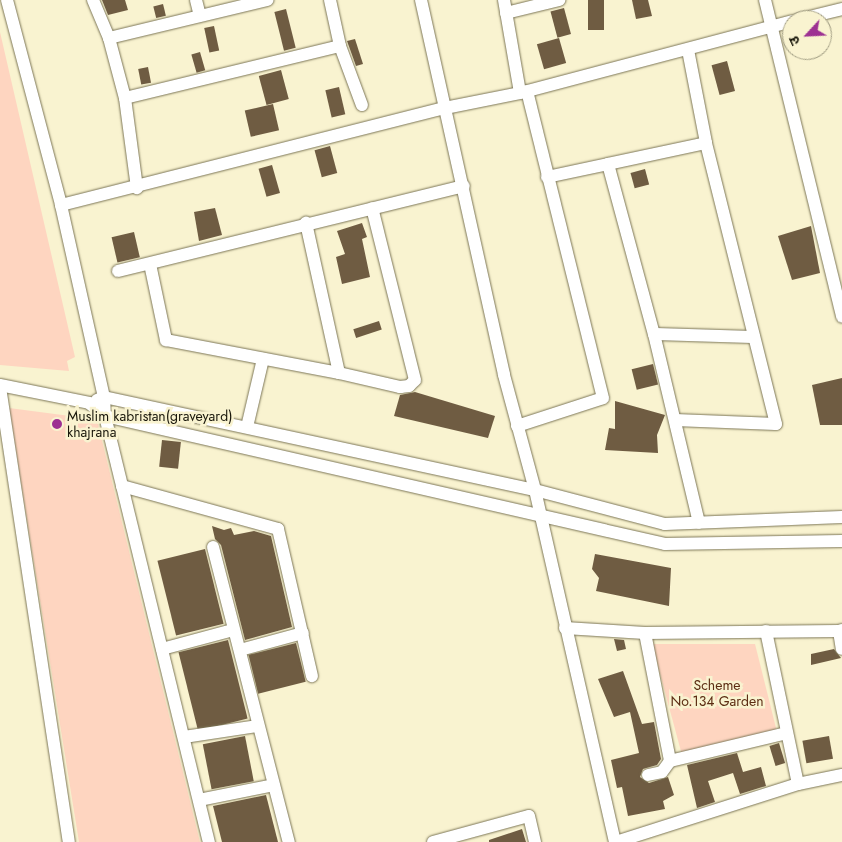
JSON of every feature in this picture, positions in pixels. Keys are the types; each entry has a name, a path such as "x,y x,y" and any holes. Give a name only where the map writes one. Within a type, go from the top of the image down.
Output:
{"street":[{"path":"7,0 60,206 104,397 106,416 122,486 209,842"},
{"path":"92,0 109,38 125,98 137,188"},
{"path":"196,0 200,16"},
{"path":"109,38 267,0"},
{"path":"330,0 340,46 362,105"},
{"path":"421,0 517,426 535,490 615,842 798,784 842,775"},
{"path":"517,426 603,398 523,92 505,6 559,0"},
{"path":"765,0 842,317"},
{"path":"60,206 137,188 445,108 523,92 688,50 782,24"},
{"path":"125,98 340,46"},
{"path":"675,420 776,424 706,143 688,50"},
{"path":"547,178 706,143"},
{"path":"608,164 654,334 699,523"},
{"path":"118,271 306,223 464,186"},
{"path":"150,264 166,340 339,373 400,387 409,386 415,380 372,208"},
{"path":"306,223 339,373"},
{"path":"654,334 754,337"},
{"path":"247,427 263,359"},
{"path":"69,842 0,386 89,403 106,416 540,517 665,544 842,541"},
{"path":"89,403 104,397 247,427 535,490 665,524 842,517"},
{"path":"122,486 278,529 312,676"},
{"path":"213,547 289,842"},
{"path":"565,628 645,633 841,630 842,649"},
{"path":"162,649 233,630"},
{"path":"766,631 798,784"},
{"path":"240,650 302,633"},
{"path":"645,633 670,761"},
{"path":"184,737 258,726"},
{"path":"648,775 662,772 670,761 787,733"},
{"path":"199,800 274,785"},
{"path":"433,842 529,816 535,842"}],"green space":[{"path":"0,32 75,357 67,361 69,371 0,365"},
{"path":"9,408 93,419 98,424 200,842 79,842"},
{"name":"Scheme No.134 Garden","path":"652,644 755,644 777,732 682,755"}],"building":[{"path":"102,0 125,0 128,10 108,15"},
{"path":"588,0 604,0 604,30 588,30"},
{"path":"632,0 648,0 652,16 636,19"},
{"path":"163,4 166,16 156,18 153,6"},
{"path":"564,8 571,34 557,38 550,12"},
{"path":"286,9 296,48 284,51 274,12"},
{"path":"214,26 219,50 209,53 204,28"},
{"path":"559,38 566,63 544,69 537,44"},
{"path":"355,39 363,64 356,66 347,41"},
{"path":"200,52 205,70 197,73 191,54"},
{"path":"727,61 735,91 720,95 712,65"},
{"path":"148,67 151,83 141,85 138,69"},
{"path":"281,70 289,99 267,105 259,76"},
{"path":"339,87 345,114 332,117 325,90"},
{"path":"273,104 279,130 251,137 245,111"},
{"path":"330,146 337,173 322,177 315,150"},
{"path":"272,165 280,193 267,197 259,169"},
{"path":"645,169 649,184 635,188 631,173"},
{"path":"215,208 222,235 199,241 194,212"},
{"path":"362,223 367,237 362,239 370,277 342,284 336,257 345,254 337,231"},
{"path":"811,226 820,273 792,280 778,236"},
{"path":"134,232 140,257 117,263 112,237"},
{"path":"379,321 382,330 356,338 353,329"},
{"path":"653,364 658,384 637,390 632,369"},
{"path":"842,378 842,425 820,425 812,385"},
{"path":"415,392 495,416 488,438 394,416 400,395"},
{"path":"615,401 665,415 657,435 658,453 605,450 609,428 615,429"},
{"path":"162,440 181,442 178,469 159,467"},
{"path":"212,526 224,530 231,528 234,535 254,531 271,536 292,627 245,640 221,545 215,539"},
{"path":"205,549 224,624 176,636 157,561"},
{"path":"595,554 671,568 669,606 596,591 599,578 592,569"},
{"path":"614,639 624,640 626,649 617,651"},
{"path":"228,640 248,719 198,731 179,652"},
{"path":"296,643 306,682 258,694 248,655"},
{"path":"834,649 841,658 811,665 811,654"},
{"path":"623,671 642,724 654,722 661,759 657,765 643,769 640,777 649,783 668,777 674,795 663,801 665,809 628,816 622,787 617,788 611,760 639,753 630,712 614,717 598,679"},
{"path":"245,736 254,781 212,789 203,744"},
{"path":"829,736 833,759 806,763 802,741"},
{"path":"779,743 785,763 776,766 769,746"},
{"path":"737,753 743,772 761,767 766,786 740,794 733,773 708,781 715,802 697,808 687,765"},
{"path":"266,795 278,842 222,842 213,806"},
{"path":"522,829 526,842 489,842 489,840"}],"place":[{"name":"Muslim kabristan(graveyard) khajrana","path":"57,424"}]}
